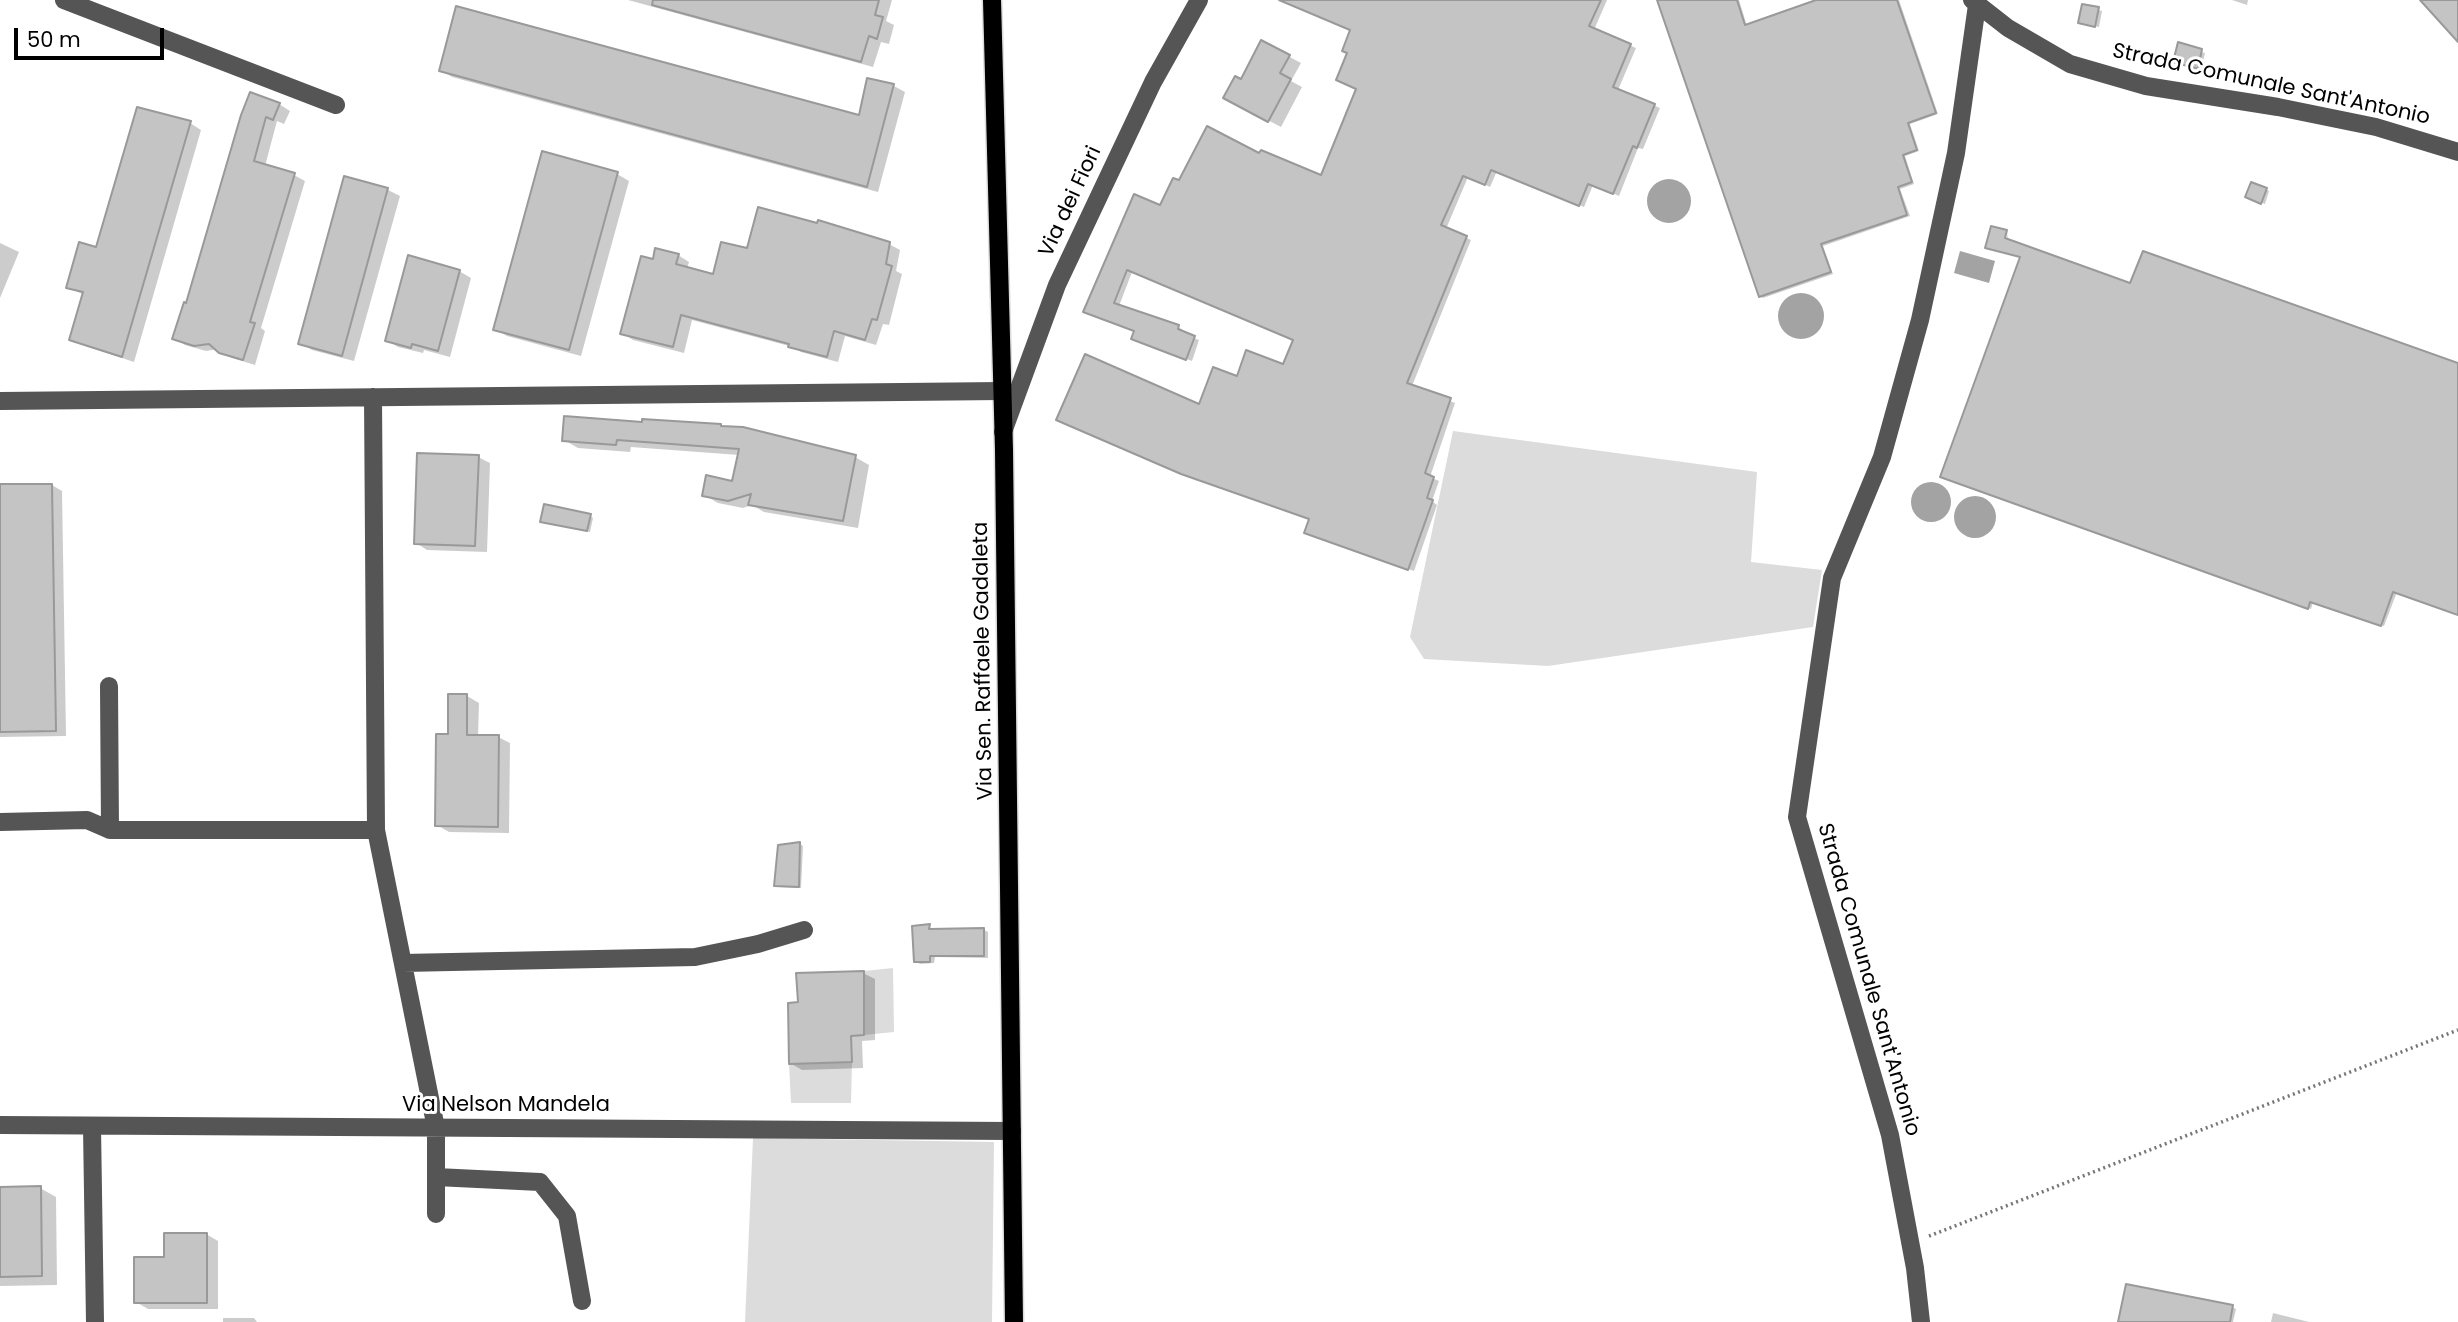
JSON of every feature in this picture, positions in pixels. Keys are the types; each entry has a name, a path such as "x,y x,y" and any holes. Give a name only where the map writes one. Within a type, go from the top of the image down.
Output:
{"main road":[{"name":"Via Sen. Raffaele Gadaleta","path":"992,0 1003,432 1014,1322"}],"street":[{"path":"64,0 336,105"},
{"name":"Via dei Fiori","path":"1003,432 1056,285 1153,82 1199,0"},
{"name":"Strada Comunale Sant'Antonio","path":"1974,2 2008,28 2070,64 2146,86 2278,107 2376,127 2458,152"},
{"name":"Strada Comunale Sant'Antonio","path":"1921,1322 1890,1135 1797,817 1832,578 1882,457 1920,320 1956,153 1974,2"},
{"path":"0,401 1002,391"},
{"path":"373,397 376,830 436,1128 436,1214"},
{"path":"109,686 110,830"},
{"path":"0,822 87,820 110,830 376,830"},
{"path":"403,962 695,957 758,944 804,930"},
{"name":"Via Nelson Mandela","path":"0,1125 1012,1131"},
{"path":"92,1127 95,1322"},
{"path":"436,1177 540,1182 567,1216 582,1301"}],"path":[{"path":"1910,1244 2458,1030"}],"shaded area":[{"path":"1669,179 1678,180 1685,185 1690,192 1690,210 1685,217 1678,222 1669,223 1660,222 1653,217 1648,210 1647,201 1648,192 1653,185 1660,180"},
{"path":"1960,251 1995,261 1989,283 1954,273"},
{"path":"1801,293 1818,299 1824,316 1818,333 1801,339 1784,333 1778,316 1784,299"},
{"path":"1453,431 1757,472 1751,562 1822,570 1813,627 1548,666 1424,659 1410,637"},
{"path":"1931,482 1945,488 1951,502 1945,516 1931,522 1917,516 1911,502 1917,488"},
{"path":"1975,496 1990,502 1996,517 1990,532 1975,538 1960,532 1954,517 1960,502"},
{"path":"893,968 894,1032 864,1035 864,971"},
{"path":"852,1062 851,1103 791,1103 789,1064"},
{"path":"753,1138 994,1142 992,1322 745,1322"}],"building":[{"path":"653,0 879,0 875,15 883,17 877,39 869,36 861,62 652,5"},
{"path":"1279,0 1601,0 1589,26 1631,44 1613,87 1655,104 1637,148 1633,146 1613,194 1588,184 1579,206 1491,170 1485,185 1463,176 1441,225 1467,236 1407,383 1451,398 1425,473 1434,477 1427,498 1433,500 1408,570 1304,533 1309,519 1181,474 1056,420 1085,354 1199,404 1213,367 1237,376 1246,350 1283,364 1293,340 1127,270 1114,303 1179,325 1178,329 1195,336 1186,360 1131,339 1134,331 1083,312 1134,194 1160,205 1173,178 1179,180 1207,126 1259,153 1261,150 1321,175 1356,89 1336,80 1347,53 1342,51 1350,30"},
{"path":"1657,0 1737,0 1745,25 1816,0 1897,0 1936,113 1908,123 1917,150 1903,155 1912,182 1898,187 1907,215 1821,244 1831,272 1759,297"},
{"path":"2420,0 2458,0 2458,42"},
{"path":"2082,4 2099,7 2095,27 2078,23"},
{"path":"456,6 859,115 867,78 894,84 867,187 439,71"},
{"path":"1261,40 1290,55 1280,73 1291,79 1268,122 1223,98 1235,76 1241,79"},
{"path":"2178,42 2202,49 2198,69 2173,62"},
{"path":"250,92 280,103 273,120 266,117 254,161 295,173 250,322 255,323 243,360 219,353 209,344 194,346 172,339 184,302 186,303"},
{"path":"137,107 191,121 122,357 69,340 83,292 66,288 79,242 96,247"},
{"path":"542,151 618,172 569,350 493,330"},
{"path":"344,176 388,188 342,356 298,344"},
{"path":"2251,182 2267,188 2261,204 2245,197"},
{"path":"758,207 817,223 818,220 890,242 886,264 892,266 877,320 872,319 865,340 834,331 827,357 681,315 673,347 620,334 641,256 653,259 655,248 679,254 676,264 713,274 721,242 747,248"},
{"path":"1991,226 2007,230 2005,238 2130,283 2143,251 2458,363 2458,615 2393,592 2381,626 2310,602 2308,609 1940,477 2020,257 1985,248"},
{"path":"408,255 460,270 438,351 385,341"},
{"path":"564,416 721,424 856,455 843,521 748,505 751,494 728,501 702,496 706,475 732,481 739,449 617,440 616,445 562,441"},
{"path":"417,453 479,455 475,546 414,544"},
{"path":"0,484 52,484 56,731 0,732"},
{"path":"544,504 591,514 587,531 540,522"},
{"path":"448,694 467,694 467,735 499,735 498,827 435,826 436,734 448,734"},
{"path":"800,842 799,887 774,886 778,845"},
{"path":"930,924 929,929 984,928 984,956 930,956 930,962 914,962 912,926"},
{"path":"864,971 864,1035 851,1036 852,1062 789,1064 788,1003 798,1002 796,973"},
{"path":"41,1186 42,1276 0,1277 0,1187"},
{"path":"164,1233 207,1233 207,1303 134,1303 134,1257 164,1257"},
{"path":"2126,1284 2233,1305 2230,1322 2118,1322"}]}
